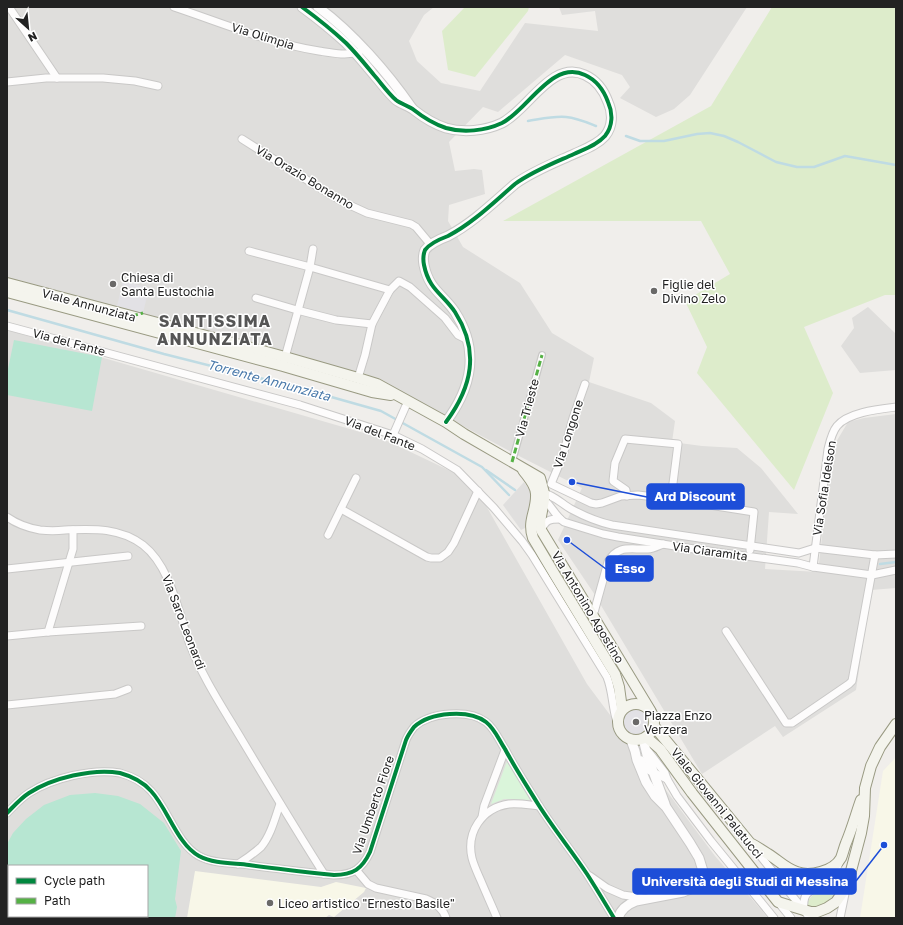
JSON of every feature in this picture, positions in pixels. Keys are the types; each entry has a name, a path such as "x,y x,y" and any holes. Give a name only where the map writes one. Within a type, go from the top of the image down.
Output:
{"main road":[{"name":"Viale Annunziata","path":"7,283 131,320 284,362 358,378 377,384 404,403"},
{"name":"Viale Annunziata","path":"7,292 131,320"},
{"name":"Viale Annunziata","path":"284,362 404,403 446,422 540,478"},
{"path":"522,468 542,496"},
{"path":"540,478 542,496 540,522 541,530"},
{"name":"Via Antonino Agostino","path":"542,496 531,521 533,538 615,674 619,687 622,709"},
{"name":"Via Antonino Agostino","path":"541,530 650,710"},
{"path":"633,704 640,704 650,710 653,715 654,726 645,741 631,740 622,735 619,731 617,722 619,713 622,709 633,704"},
{"path":"750,843 768,853 789,869 797,873 817,873 829,868 840,859 866,788 875,756 896,724"},
{"name":"Viale Giovanni Palatucci","path":"654,726 750,843"},
{"name":"Viale Giovanni Palatucci","path":"645,741 660,749 692,793 778,902"},
{"path":"778,902 806,915 811,912 817,912 827,908 839,898 847,886 861,833 866,788"}],"street":[{"path":"9,7 57,78"},
{"name":"Via Olimpia","path":"174,7 272,41 298,47 345,54 365,51"},
{"path":"302,7 335,33 355,53 397,101 429,120 455,130 484,128 502,123 513,116 552,78 566,72 581,73 588,76 595,81 606,96 612,116 610,127 604,137 586,149 522,179 465,226 426,248 424,252 423,263 427,276 435,289 455,312 463,326 468,340 470,366 467,384 459,402 446,422"},
{"path":"318,7 342,27 365,51 399,90 413,110"},
{"path":"7,82 46,78 103,78 135,81 158,86"},
{"name":"Via Orazio Bonanno","path":"242,139 343,202 367,213 411,224 416,227 431,245"},
{"path":"284,362 310,266 313,249"},
{"path":"249,251 310,266 390,290"},
{"path":"358,378 366,355 372,324 390,290 399,281 410,287 446,318 458,335 468,340"},
{"path":"256,298 336,320 372,324"},
{"path":"131,320 143,312"},
{"name":"Via del Fante","path":"7,326 300,405 394,433 457,470 515,532 532,555 607,677 611,689 614,713 617,722"},
{"name":"Via Trieste","path":"512,462 542,355"},
{"name":"Via Longone","path":"551,484 563,455 584,384"},
{"path":"394,433 404,403"},
{"name":"Via Sofia Idelson","path":"813,567 828,449 831,437 837,426 843,420 856,414 896,407"},
{"path":"627,496 626,490 613,481 615,463 625,439 678,444 671,499"},
{"path":"328,535 356,478"},
{"path":"540,478 596,504 615,498 638,495 754,512 750,557"},
{"path":"551,484 563,504"},
{"path":"341,509 431,558 440,558 452,548 478,491"},
{"name":"Via Ciaramita","path":"542,496 549,494 573,510 612,525 799,553 815,548 875,555 896,554"},
{"path":"542,496 560,519"},
{"name":"Via Saro Leonardi","path":"7,517 13,521 32,528 51,531 101,530 124,534 143,545 157,560 168,579 189,642 210,686 280,804 324,874"},
{"path":"541,530 547,521 551,519 560,519"},
{"name":"Via Ciaramita","path":"560,519 603,534 694,550 872,574 896,570"},
{"path":"48,632 73,549 73,530"},
{"path":"515,532 540,550"},
{"path":"593,616 611,556 621,549 650,549 663,544"},
{"path":"726,631 786,723 792,723 851,682 875,555"},
{"path":"7,568 128,556"},
{"path":"7,636 141,626"},
{"path":"7,705 115,694 128,689"},
{"name":"Via Umberto Fiore","path":"7,813 28,793 48,783 89,773 119,773 136,780 152,792 190,850 204,858 213,861 324,874 350,874 357,871 370,852 406,740 414,727 426,719 433,717 461,714 472,715 479,718 492,728 539,806 587,874 614,918"},
{"path":"618,918 626,906 636,901 689,890 697,886 703,875 703,866 700,858 666,807 655,796 646,782 631,740"},
{"path":"645,741 647,755 666,807"},
{"path":"645,741 677,796 711,841 774,918"},
{"path":"482,817 484,806 505,750"},
{"path":"635,750 646,769 667,779"},
{"path":"497,918 472,857 471,848 473,832 482,817 489,811 498,807 514,803 539,806"},
{"path":"238,864 256,851 266,840 280,804"},
{"name":"Viale Giovanni Palatucci","path":"750,843 806,915"},
{"path":"806,915 803,902 807,893 828,880 834,874 840,859"},
{"path":"357,871 368,884 376,888 426,899 439,905 446,918"},
{"name":"Via Umberto Fiore","path":"587,874 607,888 622,894 646,898"},
{"path":"840,918 847,886"},
{"name":"Viale Giovanni Palatucci","path":"778,902 791,918"}],"shaded area":[{"path":"7,7 434,7 424,15 409,41 417,61 441,83 480,91 525,23 598,31 595,11 562,15 559,7 747,7 690,95 674,109 656,117 620,98 630,87 622,75 565,55 498,112 483,107 449,142 455,171 474,169 482,170 485,194 449,205 448,221 463,247 520,283 552,333 594,358 589,382 651,403 675,421 672,442 702,446 737,448 761,468 798,514 769,512 765,569 818,572 832,449 848,422 864,418 896,414 896,588 871,590 856,690 783,737 775,726 702,774 593,592 558,540 582,488 366,374 7,282"},
{"path":"123,281 149,288 143,313 117,306"},
{"path":"868,307 896,334 896,370 860,373 841,346 854,328 852,318"},
{"path":"7,330 381,438 457,474 484,502 587,684 715,856 768,918 7,918"},
{"path":"524,482 532,496 525,528 521,530 503,505"},
{"name":"Piazza Enzo Verzera","path":"636,698 645,700 653,705 658,713 660,722 658,731 653,739 645,744 636,746 627,744 619,739 614,731 612,722 614,713 619,705 627,700"},
{"path":"896,757 896,918 860,918 883,771"},
{"name":"Liceo artistico \"Ernesto Basile\"","path":"195,871 321,887 336,882 366,888 364,892 334,917 329,915 325,918 187,918"}],"green space":[{"path":"465,7 529,7 528,11 475,77 448,70 442,31"},
{"path":"772,7 896,7 896,295 885,295 804,327 833,393 794,490 697,373 707,347 685,301 730,274 701,221 503,221 711,106"},
{"path":"14,340 102,357 92,411 7,395 7,374"},
{"path":"507,762 530,800 504,799 491,804 506,764"},
{"path":"95,793 118,796 140,804 164,823 181,851 175,899 177,907 175,918 7,918 7,844 13,833 26,819 44,805 70,795"},
{"path":"843,867 839,882 829,900 817,907 809,907 807,904 811,897 835,880"},
{"path":"783,872 802,879 820,878 799,895"}],"waterway":[{"path":"528,121 552,117 566,117 578,119 596,126"},
{"path":"626,136 640,141 664,141 697,134 710,133 724,136 738,142 776,162 797,167 814,167 845,156 896,165"},
{"name":"Torrente Annunziata","path":"7,310 164,354 303,389 381,411 482,467 509,495"},
{"path":"486,470 515,490"},
{"path":"880,564 896,562"}],"marked path":[{"path":"132,316 143,313"},
{"path":"512,462 542,355"}],"cycle path":[{"path":"302,7 346,43 396,100 437,125 446,128 467,131 488,128 502,123 512,117 551,80 562,74 573,72 585,75 596,83 610,106 610,128 605,136 598,142 522,179 466,225 448,236 432,243 425,250 423,259 426,273 433,286 455,312 463,326 468,341 470,355 470,368 462,396 446,422"},
{"path":"7,813 26,795 49,783 85,773 120,773 137,780 148,788 157,798 185,843 191,850 205,859 224,863 334,875 347,874 360,867 370,852 406,740 414,727 421,722 439,715 470,715 486,722 494,731 538,804 587,874 614,918"}],"place":[{"name":"Chiesa di Santa Eustochia","path":"113,284"},
{"name":"Figlie del Divino Zelo","path":"654,291"},
{"name":"Ard Discount","path":"572,482"},
{"name":"Esso","path":"567,540"},
{"name":"Piazza Enzo Verzera","path":"636,722"},
{"name":"Università degli Studi di Messina","path":"884,845"},
{"name":"Liceo artistico \"Ernesto Basile\"","path":"270,903"}],"district":[{"name":"SANTISSIMA ANNUNZIATA","path":"215,330"}]}
